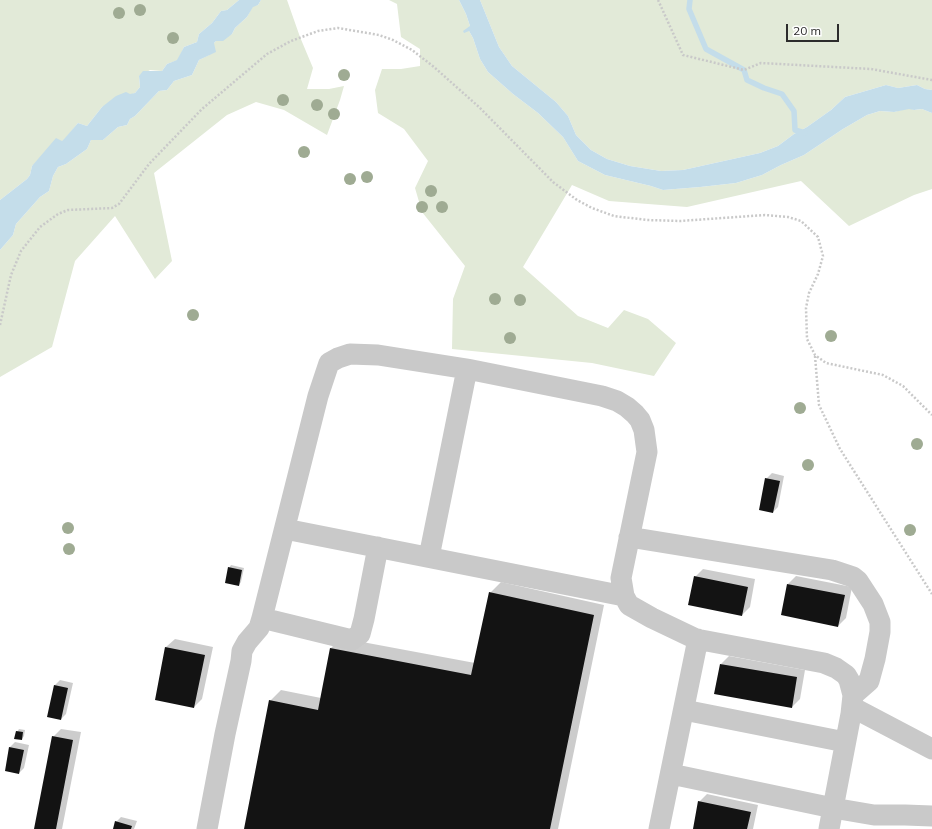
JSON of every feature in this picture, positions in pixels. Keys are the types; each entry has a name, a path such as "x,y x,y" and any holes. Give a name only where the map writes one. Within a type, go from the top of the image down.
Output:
{"lane":[{"path":"207,829 242,651 246,642 259,628 262,618 318,396 329,363 350,354 378,355 467,369 602,396 622,404 635,414 640,420 644,430 647,452 621,578 624,596 629,605 652,618 698,639 831,665 840,670 850,680 852,701 828,829"},
{"path":"429,557 467,369"},
{"path":"285,529 624,596"},
{"path":"629,537 832,570 853,577 865,590 873,604 880,622 880,632 869,681 852,701"},
{"path":"262,618 352,640 360,634 378,547"},
{"path":"659,829 698,639"},
{"path":"852,701 932,749"},
{"path":"684,710 845,742"},
{"path":"670,774 833,808 874,815 905,814 932,816"}],"path":[{"path":"658,0 683,55 744,70 761,63 871,69 932,80"},
{"path":"0,325 11,275 21,251 40,227 58,214 68,210 112,208 119,204 149,164 202,108 267,54 292,41 318,31 338,28 379,35 393,40 412,50 434,67 479,108 553,182 577,200 592,208 614,216 647,220 680,221 765,215 788,217 801,221 818,237 823,256 818,274 809,293 806,308 807,340 815,355 819,405 840,448 932,594"},
{"path":"815,355 826,363 883,375 903,386 932,415"}],"green space":[{"path":"0,0 239,0 227,10 221,11 212,23 199,34 197,42 184,47 178,60 167,64 162,71 150,70 139,76 140,87 135,93 102,107 87,126 78,123 66,138 32,166 30,175 27,179 0,200"},
{"path":"261,0 287,0 313,68 307,89 329,89 344,86 327,135 284,110 256,102 227,115 154,173 172,261 155,279 115,216 75,261 52,347 0,377 0,250 13,235 16,224 40,197 49,191 53,176 58,167 66,164 87,149 91,140 103,140 118,127 127,125 130,119 135,116 159,91 167,90 174,81 192,75 199,60 209,55 214,43 232,34 235,28 247,17 253,6 258,5"},
{"path":"389,0 459,0 466,14 470,26 469,31 480,59 488,72 538,113 563,137 578,161 605,175 663,190 736,183 762,175 804,155 867,115 880,111 894,112 909,108 914,110 922,109 932,113 932,189 914,195 849,226 801,181 687,207 609,201 572,185 523,267 578,316 608,328 624,310 648,319 676,343 654,376 592,363 452,349 453,299 465,266 422,212 415,188 428,161 404,129 378,113 375,90 382,69 401,69 420,66 420,49 401,37 397,4"},
{"path":"480,0 932,0 932,90 925,89 917,85 898,88 886,85 845,97 831,110 807,127 794,134 778,146 760,153 683,170 661,171 630,166 607,159 591,150 576,135 568,116 556,102 512,66 499,47"}],"water":[{"path":"239,0 261,0 258,5 253,7 247,17 235,28 232,34 223,41 216,41 214,43 216,52 199,60 192,75 174,81 167,90 159,91 135,116 130,119 127,125 118,127 103,140 91,140 87,149 66,164 58,167 53,176 49,191 40,197 16,224 13,235 0,250 0,200 27,179 30,175 32,166 56,138 62,141 78,123 87,126 102,107 116,96 126,92 130,94 135,93 140,87 139,76 143,71 162,71 167,64 177,60 184,47 197,42 199,34 212,23 221,11 227,10"},
{"path":"459,0 480,0 499,47 512,66 556,102 568,116 576,135 591,150 607,159 630,166 661,171 683,170 760,153 778,146 794,134 807,127 831,110 845,97 886,85 898,88 917,85 925,89 932,90 932,113 922,109 909,109 894,112 880,111 867,115 804,155 762,175 736,183 663,190 605,175 578,161 563,137 538,113 488,72 480,59 469,31 464,33 463,31 470,26"}],"building":[{"path":"765,478 780,481 773,513 759,510"},
{"path":"228,567 242,570 239,586 225,583"},
{"path":"694,576 748,587 742,616 688,605"},
{"path":"787,584 845,595 838,627 781,615"},
{"path":"489,592 594,615 550,829 244,829 269,700 318,710 330,648 471,675"},
{"path":"165,647 205,655 194,708 155,700"},
{"path":"720,664 797,677 792,708 714,694"},
{"path":"54,685 68,688 61,720 47,717"},
{"path":"16,731 23,732 22,740 14,739"},
{"path":"52,736 73,740 56,829 34,829"},
{"path":"9,747 24,750 19,774 5,771"},
{"path":"698,801 751,812 747,829 693,829"},
{"path":"115,821 132,826 131,829 113,829"}],"waterway":[{"path":"690,0 689,9 706,49 744,70 747,80 782,94 794,111 795,130 805,133"}]}
